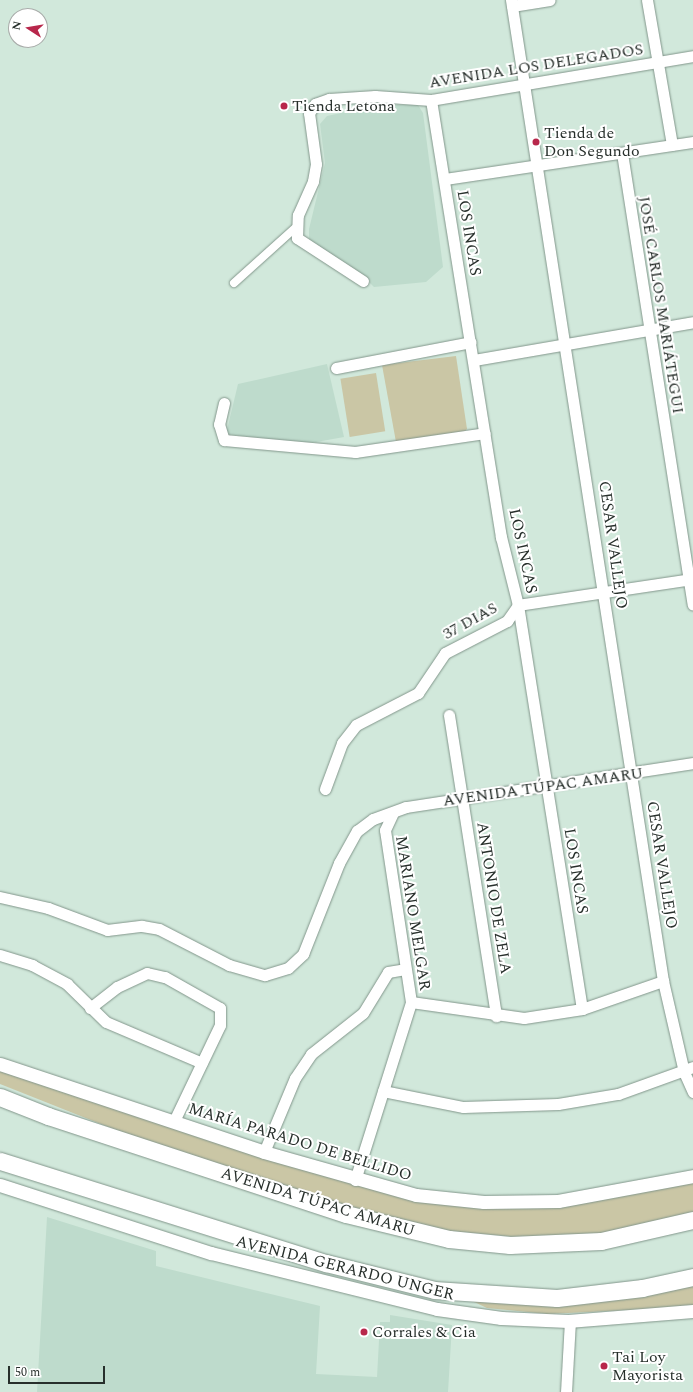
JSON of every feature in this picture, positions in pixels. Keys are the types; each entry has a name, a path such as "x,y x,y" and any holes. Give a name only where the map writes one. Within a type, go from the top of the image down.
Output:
{"main road":[{"name":"AVENIDA TÚPAC AMARU","path":"0,1097 48,1116 346,1214 449,1239 510,1245 574,1243 636,1234 693,1220"},
{"path":"0,1103 48,1116"},
{"path":"0,1161 326,1263 434,1290 557,1298 613,1292 693,1277"}],"street":[{"path":"512,3 550,0"},
{"path":"647,0 672,145"},
{"name":"CESAR VALLEJO","path":"512,3 535,166 567,345 603,592 663,981 693,1092"},
{"name":"AVENIDA LOS DELEGADOS","path":"295,228 316,164 309,113 315,104 329,99 375,96 431,100 524,86 693,56"},
{"name":"LOS INCAS","path":"431,100 474,360 501,537 518,605 582,1009"},
{"path":"445,179 693,142"},
{"name":"JOSÉ CARLOS MARIÁTEGUI","path":"622,153 649,330 691,579 693,604"},
{"path":"234,283 284,234 295,228 304,244 363,282"},
{"path":"474,360 693,322"},
{"path":"336,368 471,342"},
{"path":"224,403 219,424 224,440 355,452 485,433"},
{"name":"37 DIAS","path":"326,789 342,743 356,725 418,693 445,653 507,621 518,605 691,579"},
{"name":"ANTONIO DE ZELA","path":"449,715 496,1016"},
{"name":"AVENIDA TÚPAC AMARU","path":"0,897 48,908 107,930 142,926 160,929 229,965 265,975 288,968 303,954 339,863 357,831 373,819 393,812 462,799 632,775 693,763"},
{"name":"MARIANO MELGAR","path":"355,1180 411,1002 385,830 393,812"},
{"path":"0,955 32,965 67,984 85,998 90,1008 116,1027 202,1063"},
{"path":"264,1152 295,1078 311,1054 363,1014 388,972 405,969"},
{"path":"90,1008 117,987 147,972 165,977 220,1008 220,1025 174,1121"},
{"path":"411,1002 496,1016 524,1018 582,1009 663,981"},
{"name":"MARÍA PARADO DE BELLIDO","path":"0,1064 264,1152 355,1180 450,1200 533,1202 583,1198 693,1176"},
{"path":"383,1091 463,1107 558,1104 618,1094 688,1070"},
{"name":"AVENIDA GERARDO UNGER","path":"0,1185 211,1253 363,1293 469,1315 570,1321 693,1311"},
{"path":"566,1392 570,1321"}],"shaded area":[{"path":"378,105 418,105 423,113 443,267 426,282 374,287 364,277 309,243 309,229 325,163 320,124 327,116"},
{"path":"456,356 467,429 463,433 396,442 382,365"},
{"path":"327,364 344,437 305,444 226,434 238,384"},
{"path":"376,373 385,431 350,437 340,379"},
{"path":"0,1067 260,1154 481,1204 693,1179 693,1217 559,1241 404,1227 131,1136 0,1084"},
{"path":"47,1217 156,1251 156,1266 320,1306 316,1374 377,1377 380,1322 390,1322 390,1315 452,1325 448,1392 37,1392"},
{"path":"693,1283 693,1307 547,1314 487,1308 472,1301 534,1305 599,1301 638,1297"}],"place":[{"name":"Tienda Letona","path":"284,106"},
{"name":"Tienda de Don Segundo","path":"536,142"},
{"name":"Corrales & Cia","path":"364,1332"},
{"name":"Tai Loy Mayorista","path":"604,1366"}]}
